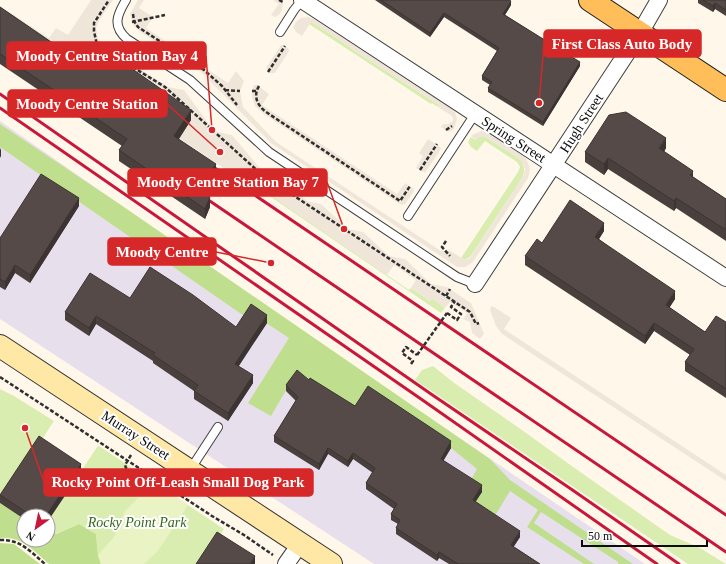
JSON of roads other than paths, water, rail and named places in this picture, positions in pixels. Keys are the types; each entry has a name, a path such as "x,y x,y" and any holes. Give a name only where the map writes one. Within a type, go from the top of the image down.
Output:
{"main road":[{"path":"590,0 726,90"},
{"name":"Murray Street","path":"0,346 331,564"}],"street":[{"name":"Spring Street","path":"302,0 726,278"},
{"name":"Hugh Street","path":"475,284 640,33 659,0"},
{"path":"282,561 300,544"}],"lane":[{"path":"126,0 118,15 117,26 119,31 127,39 190,80 269,152 457,277 475,284"},
{"path":"280,32 302,0"},
{"path":"408,216 474,114"},
{"path":"189,470 218,427"}],"railway":[{"path":"0,94 431,394 679,564"},
{"path":"0,108 657,564"},
{"path":"206,162 726,515"},
{"path":"201,195 726,552"}],"place":[{"name":"First Class Auto Body","path":"539,103"},
{"name":"Moody Centre Station Bay 4","path":"212,130"},
{"name":"Moody Centre Station","path":"220,152"},
{"name":"Moody Centre Station Bay 7","path":"344,229"},
{"name":"Moody Centre","path":"271,263"},
{"name":"Rocky Point Off-Leash Small Dog Park","path":"25,428"}],"park label":[{"name":"Rocky Point Park","path":"137,522"}]}
